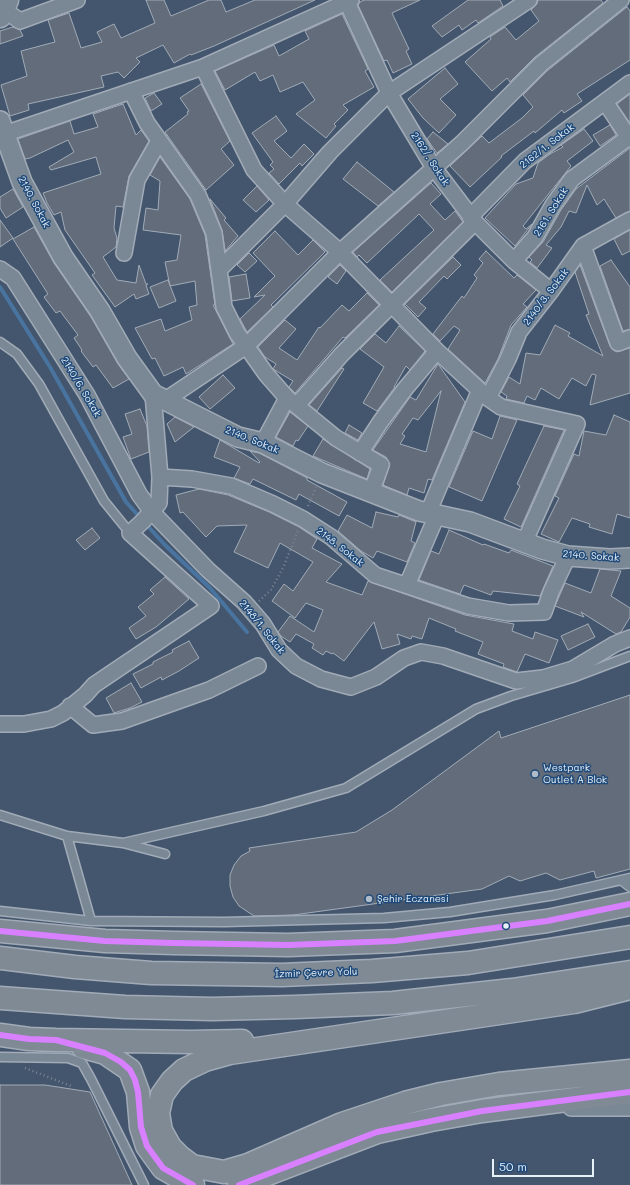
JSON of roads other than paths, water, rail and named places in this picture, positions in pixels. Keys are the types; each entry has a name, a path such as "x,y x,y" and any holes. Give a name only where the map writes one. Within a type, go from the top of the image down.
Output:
{"highway":[{"path":"0,931 105,941 167,943 288,945 395,941 547,921 630,904"},
{"name":"İzmir Çevre Yolu","path":"0,958 75,967 151,973 282,975 372,971 468,963 630,937"},
{"path":"0,998 125,1007 212,1009 333,1006 393,1003 512,990 630,972"},
{"path":"630,988 574,1002 230,1053 205,1060 184,1070 172,1081 162,1095 158,1113 162,1131 170,1147 192,1166 224,1172 248,1165 342,1124 412,1101 441,1094 498,1084 630,1071"},
{"path":"0,1035 29,1039 56,1040 191,1042 318,1040"},
{"path":"56,1040 105,1053 130,1070 138,1092 141,1127 147,1146 163,1168 193,1185"},
{"path":"239,1185 377,1132 482,1111 630,1092"}],"street":[{"path":"3,9 20,21 77,0"},
{"path":"219,270 285,204 330,152 389,93 529,0"},
{"path":"0,724 24,724 51,719 63,713 70,706 78,702 94,685 211,606 130,533 159,504 160,396 246,346 340,252 434,168 541,64 621,0"},
{"path":"2,128 131,91 203,67 348,1"},
{"name":"2162/. Sokak","path":"348,1 389,93 434,168 472,219 514,261 551,291"},
{"path":"203,67 254,170 285,204 340,252 390,305 483,395 500,407 577,424 524,542"},
{"name":"2162/1. Sokak","path":"263,443 292,401 342,354 390,305 525,161 630,83"},
{"path":"131,91 147,123 198,195 214,233 224,307 237,333 292,401 336,438 381,465 371,493"},
{"path":"605,102 630,138"},
{"name":"2140. Sokak","path":"2,128 22,182 63,257 100,311 127,358 160,396 238,437 263,443 322,473 371,493 433,514 470,522 542,549 568,556 610,559 630,558"},
{"name":"2161. Sokak","path":"514,261 535,237 552,205 572,179 630,138"},
{"path":"124,253 137,180 159,141"},
{"name":"2140/3. Sokak","path":"407,585 433,514 483,395 508,359 519,332 583,246 630,220"},
{"path":"583,246 618,343 630,338"},
{"name":"2140/6. Sokak","path":"0,269 13,278 87,395 139,494 152,512"},
{"path":"360,453 400,396 437,351"},
{"name":"2148. Sokak","path":"160,477 192,479 231,486 303,519 330,536 375,575 468,606 509,613 544,612 551,592 568,556"},
{"name":"2148/1. Sokak","path":"152,512 208,570 250,609 263,624 279,650 296,666 321,679 351,687 376,677 404,658 421,652 443,656 516,681 543,678 573,669 615,644 630,638"},
{"path":"70,706 93,724 122,721 209,690 258,666"},
{"path":"482,1111 548,1108 630,1108"}],"lane":[{"path":"0,342 17,354 40,384 104,501 130,533"},
{"path":"123,843 264,811 346,788 476,710 511,696 572,678 630,656"},
{"path":"0,815 68,836 123,843 165,854"},
{"path":"68,836 91,921"},
{"path":"0,911 91,921 224,922 384,918 450,912 555,895 630,878"},
{"path":"622,880 630,887"},
{"path":"0,1057 68,1058 82,1063 144,1185"}],"waterway":[{"path":"0,287 50,367 126,502 164,544 210,588 247,632"}],"place":[{"name":"Westpark Outlet A Blok","path":"535,774"},
{"name":"Şehir Eczanesi","path":"369,899"}]}
